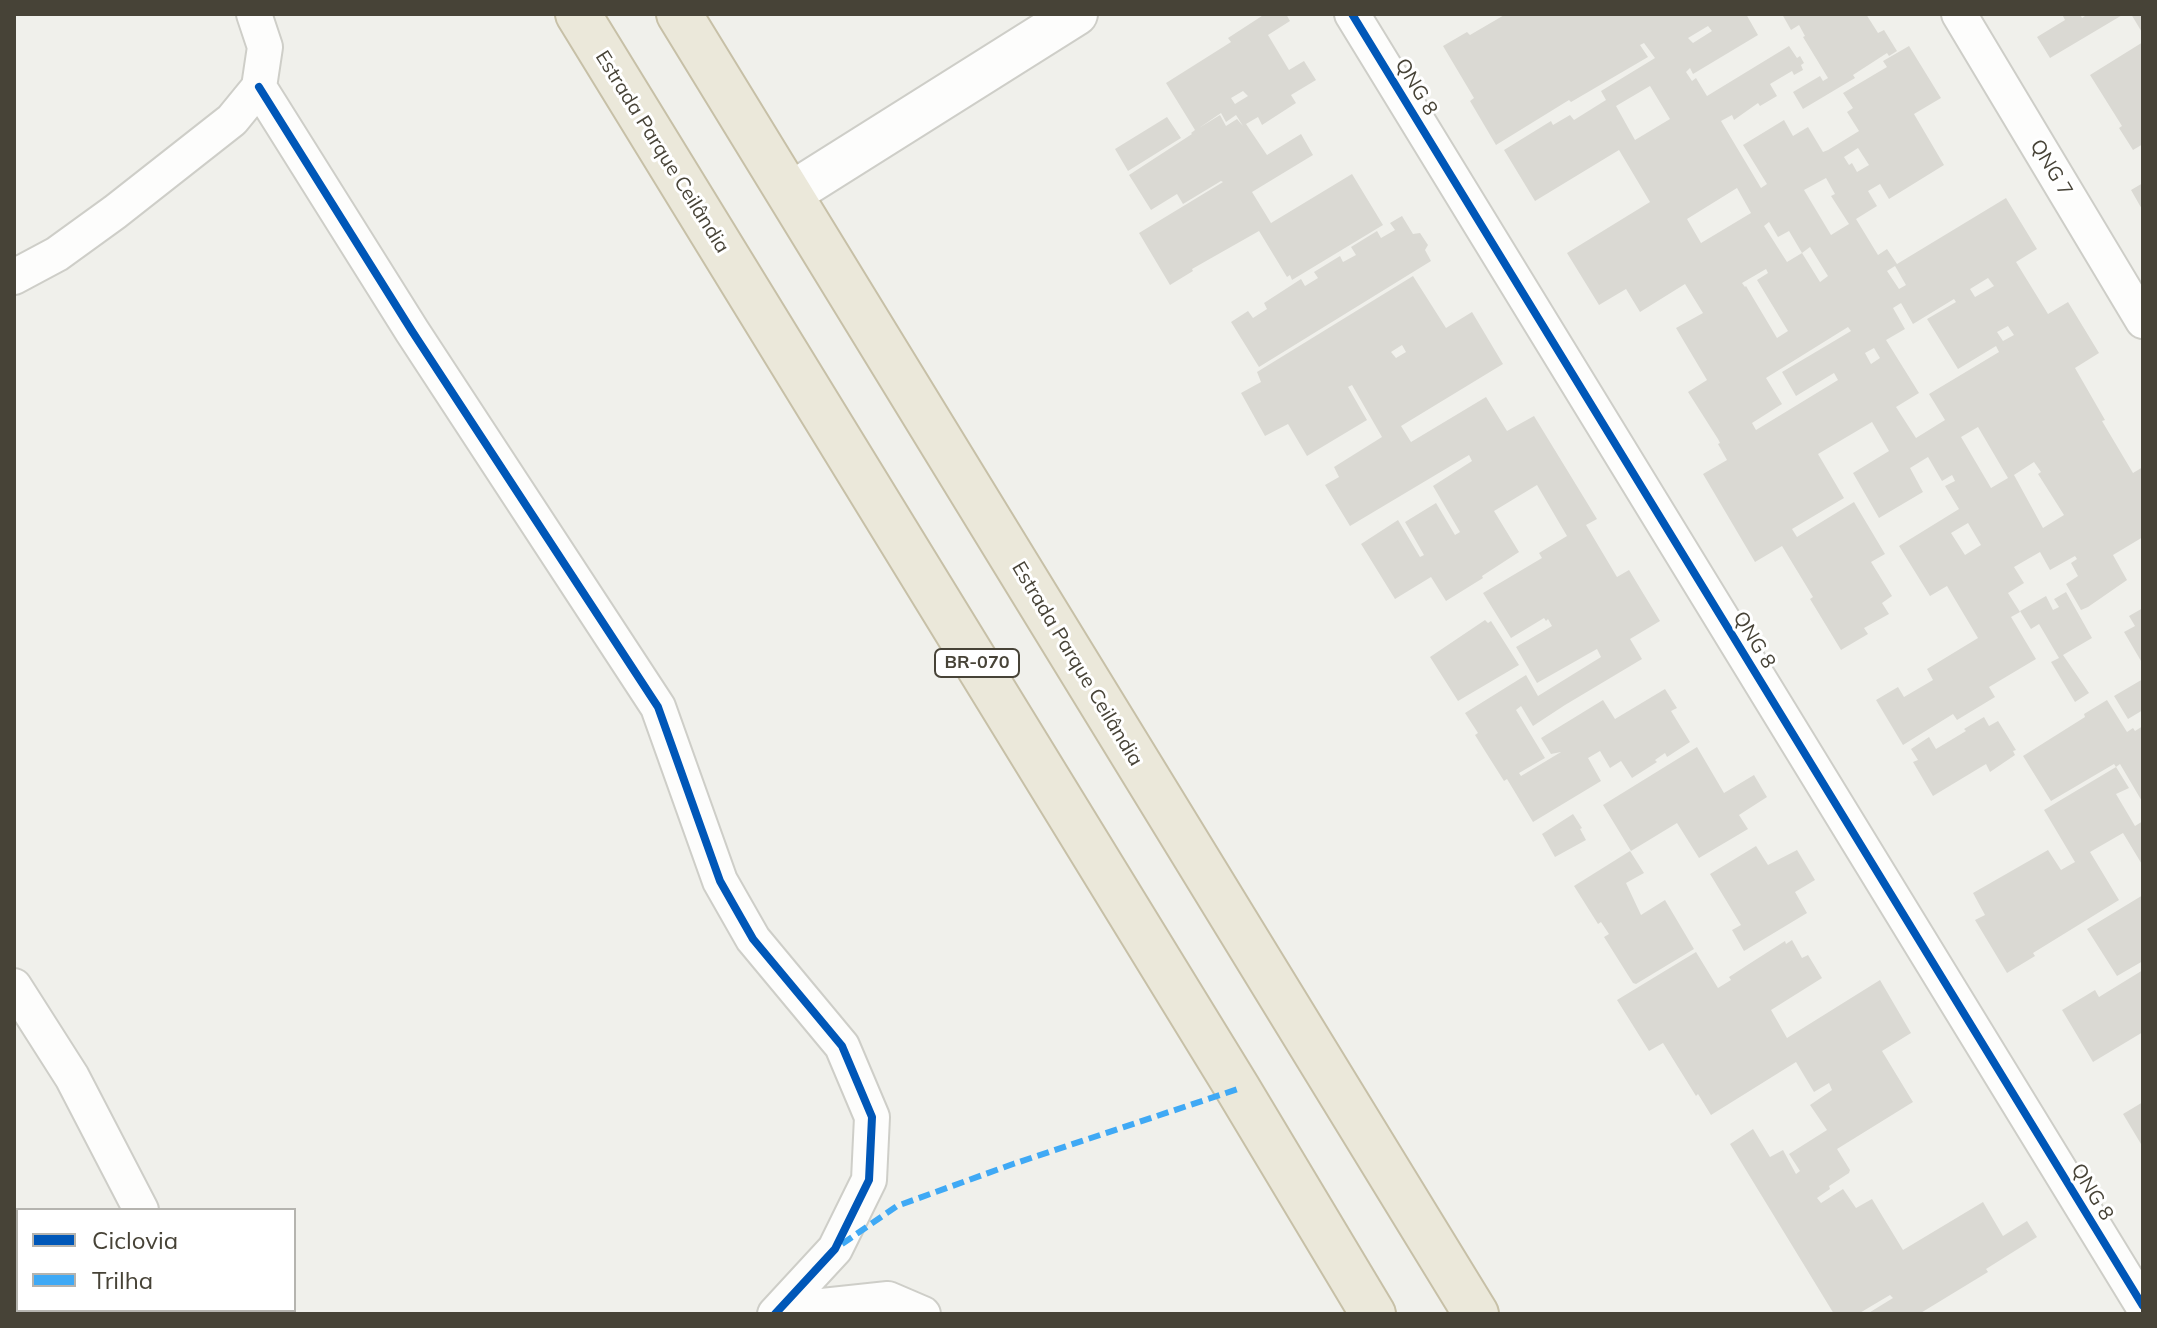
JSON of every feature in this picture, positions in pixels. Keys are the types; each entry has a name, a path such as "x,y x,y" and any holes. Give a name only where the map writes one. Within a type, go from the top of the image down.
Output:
{"highway":[{"name":"Estrada Parque Ceilândia","path":"578,14 1230,1075 1373,1314"},
{"name":"Estrada Parque Ceilândia","path":"679,14 1476,1314"}],"street":[{"path":"14,277 57,254 232,120 259,87 265,47 254,14"},
{"path":"790,194 1076,14"},
{"name":"QNG 8","path":"1352,14 2136,1294"},
{"name":"QNG 7","path":"1959,14 2143,321"},
{"path":"259,87 412,331 658,707 720,881 753,939 842,1046 872,1117 869,1180 835,1249 775,1314"},
{"path":"14,986 72,1077 140,1208"},
{"path":"791,1314 813,1307 888,1299 923,1314"}],"building":[{"path":"1265,14 1286,14 1290,21 1268,35 1289,70 1304,61 1316,80 1291,95 1296,103 1262,125 1258,117 1246,124 1267,155 1301,134 1313,155 1252,192 1271,223 1352,174 1383,225 1292,280 1290,275 1287,277 1259,231 1170,285 1139,233 1223,182 1183,204 1177,194 1151,210 1129,175 1195,130 1166,83 1231,42 1228,38","holes":["1243,91 1248,96 1235,104 1231,98","1221,113 1226,122 1236,115 1243,126 1237,119 1226,126 1220,115 1199,128"]},
{"path":"1506,14 1746,14 1758,35 1693,74 1690,68 1686,72 1692,81 1696,78 1707,96 1789,46 1797,58 1800,56 1804,63 1801,65 1803,70 1794,75 1792,71 1770,84 1777,96 1760,106 1758,103 1734,120 1732,115 1721,121 1761,188 1767,184 1743,145 1784,120 1793,136 1808,127 1823,152 1828,150 1859,131 1847,112 1853,108 1843,93 1887,67 1883,61 1909,46 1941,98 1914,114 1944,165 1889,199 1880,184 1868,191 1877,206 1856,219 1878,255 1887,249 1897,264 2006,198 2037,249 2016,262 2048,314 2068,302 2099,353 2075,368 2133,473 2143,467 2143,537 2113,555 2127,580 2081,610 2066,584 2078,576 2071,563 2077,559 2075,556 2050,570 2040,552 2014,567 2024,583 2008,593 2020,612 2011,617 2036,659 1989,687 1995,697 1957,720 1953,714 1903,745 1876,700 1898,687 1904,697 1933,680 1927,669 1978,638 1947,586 1930,596 1899,546 1959,509 1945,486 1955,481 1952,475 1942,481 1928,457 1910,468 1923,492 1879,518 1853,473 1889,451 1872,422 1818,454 1844,498 1792,529 1797,537 1854,502 1885,554 1871,562 1892,596 1882,603 1889,614 1864,628 1868,634 1841,650 1782,546 1755,562 1703,474 1727,460 1718,439 1688,392 1707,380 1676,328 1703,313 1685,284 1640,312 1626,289 1599,305 1567,253 1650,202 1619,150 1535,201 1504,150 1551,121 1553,125 1570,115 1574,120 1606,100 1601,91 1655,58 1644,43 1640,45 1648,57 1496,145 1470,101 1474,98 1443,46 1467,32 1470,35","holes":["1708,26 1712,31 1693,43 1688,38","1650,86 1670,119 1635,140 1616,106","1858,148 1869,165 1857,172 1852,163 1849,165 1844,157","1826,178 1835,194 1831,196 1849,224 1831,235 1804,190","1737,188 1751,213 1701,243 1687,219","1769,222 1778,237 1789,231 1802,253 1787,262 1764,226","1810,247 1828,276 1820,282 1802,253","1895,266 1906,285 1899,289 1887,271","1766,269 1768,273 1757,280 1788,331 1777,338 1742,283","1988,278 1994,286 1975,297 1970,289","1954,299 1956,302 1927,319 1958,369 1996,346 1999,352 1929,394 1945,420 1916,438 1896,407 1919,393 1886,340 1905,329 1893,308 1901,303 1913,324","2008,326 2014,335 2003,341 1997,332","1848,327 1851,331 1782,372 1796,396 1834,373 1838,380 1756,430 1752,423 1782,404 1766,378","1874,348 1880,358 1871,364 1865,353","1978,427 2008,478 1991,488 1961,437","2034,462 2041,472 2038,474 2064,515 2043,528 2014,475","1968,523 1981,545 1965,555 1951,533"]},
{"path":"1782,14 1866,14 1878,33 1884,30 1897,51 1889,56 1887,53 1853,75 1855,78 1803,109 1793,92 1820,76 1823,81 1828,78 1799,25 1791,30"},
{"path":"2062,14 2080,14 2082,18 2088,14 2124,14 2050,58 2037,37 2065,20"},
{"path":"2131,14 2143,14 2143,34"},
{"path":"2143,42 2143,144 2133,150 2090,75"},
{"path":"1167,117 1181,138 1128,171 1115,149"},
{"path":"2143,183 2143,211 2131,190"},
{"path":"1402,216 1413,234 1420,233 1428,245 1425,250 1431,261 1259,367 1231,322 1248,311 1253,318 1267,309 1264,303 1301,279 1305,286 1318,278 1314,272 1340,256 1343,262 1356,255 1351,247 1377,231 1381,238 1395,230 1390,223"},
{"path":"1413,276 1446,328 1472,312 1503,364 1401,426 1411,442 1486,397 1507,431 1534,416 1597,519 1586,525 1617,577 1629,570 1660,621 1630,639 1642,659 1533,726 1521,706 1516,710 1545,758 1519,773 1521,776 1561,752 1551,754 1541,738 1603,700 1615,719 1665,689 1677,708 1671,711 1690,742 1667,757 1665,753 1632,778 1621,761 1610,768 1600,751 1588,758 1601,781 1533,822 1475,735 1478,733 1465,713 1526,675 1538,696 1601,657 1597,649 1537,683 1516,647 1552,626 1548,619 1546,621 1544,618 1511,638 1483,593 1542,558 1539,553 1567,536 1537,485 1494,511 1519,552 1446,601 1431,577 1395,599 1361,544 1398,520 1420,557 1424,555 1405,522 1436,503 1455,535 1460,532 1433,486 1472,461 1469,455 1350,526 1325,485 1339,477 1334,467 1382,437 1352,385 1348,387 1367,420 1307,456 1288,424 1265,436 1241,393 1261,382 1257,372","holes":["1402,345 1406,352 1396,358 1391,352"]},
{"path":"2066,592 2092,638 2063,655 2089,693 2075,702 2051,662 2059,658 2039,624 2031,629 2020,611 2046,596 2053,610 2059,607 2054,599"},
{"path":"2143,608 2141,661 2124,632 2135,626 2129,616"},
{"path":"1485,620 1488,623 1491,621 1519,665 1458,701 1430,657"},
{"path":"2143,679 2143,710 2128,719 2114,696"},
{"path":"2107,700 2127,732 2143,726 2143,803 2120,764 2116,767 2114,764 2051,801 2023,756"},
{"path":"1984,717 1989,726 1998,721 2016,750 2013,751 2015,755 1990,772 1986,764 1933,796 1913,762 1918,760 1911,749 1929,737 1936,749"},
{"path":"1697,747 1724,793 1754,775 1767,797 1739,815 1748,829 1699,858 1677,823 1631,851 1603,805"},
{"path":"2116,767 2129,788 2116,794 2135,826 2143,821 2143,866 2123,833 2090,852 2119,900 2033,953 2035,956 2007,973 1975,920 1985,915 1973,893 2048,850 2061,870 2075,862 2044,810"},
{"path":"1573,814 1586,840 1555,857 1542,834"},
{"path":"1756,846 1768,865 1797,850 1815,880 1795,892 1807,913 1744,951 1732,930 1741,925 1710,874"},
{"path":"1630,851 1644,873 1626,883 1641,915 1665,900 1694,949 1636,984 1604,937 1609,934 1601,922 1598,924 1574,886"},
{"path":"2143,895 2143,961 2117,976 2087,929"},
{"path":"1792,940 1802,958 1808,955 1822,978 1771,1010 1787,1038 1880,980 1911,1033 1882,1051 1913,1102 1837,1149 1850,1170 1817,1198 1821,1203 1843,1189 1856,1208 1872,1199 1903,1250 1983,1202 2003,1236 2027,1221 2037,1237 1986,1269 1988,1272 1919,1314 1867,1314 1893,1298 1890,1295 1858,1314 1834,1314 1730,1144 1753,1129 1770,1157 1783,1150 1796,1174 1800,1171 1789,1154 1827,1130 1810,1105 1832,1090 1829,1083 1814,1092 1796,1062 1711,1115 1663,1043 1649,1051 1617,1000 1696,952 1718,988 1749,964 1785,941 1786,944"},
{"path":"2143,970 2143,1032 2093,1062 2062,1010 2095,990 2099,997"},
{"path":"2143,1102 2143,1143 2141,1144 2123,1114"}],"marked path":[{"path":"842,1244 897,1206 1238,1089"}],"cycle path":[{"path":"1352,14 2143,1306"},
{"path":"259,87 412,331 658,707 720,881 753,939 842,1046 872,1117 869,1180 835,1249 775,1314"}]}
